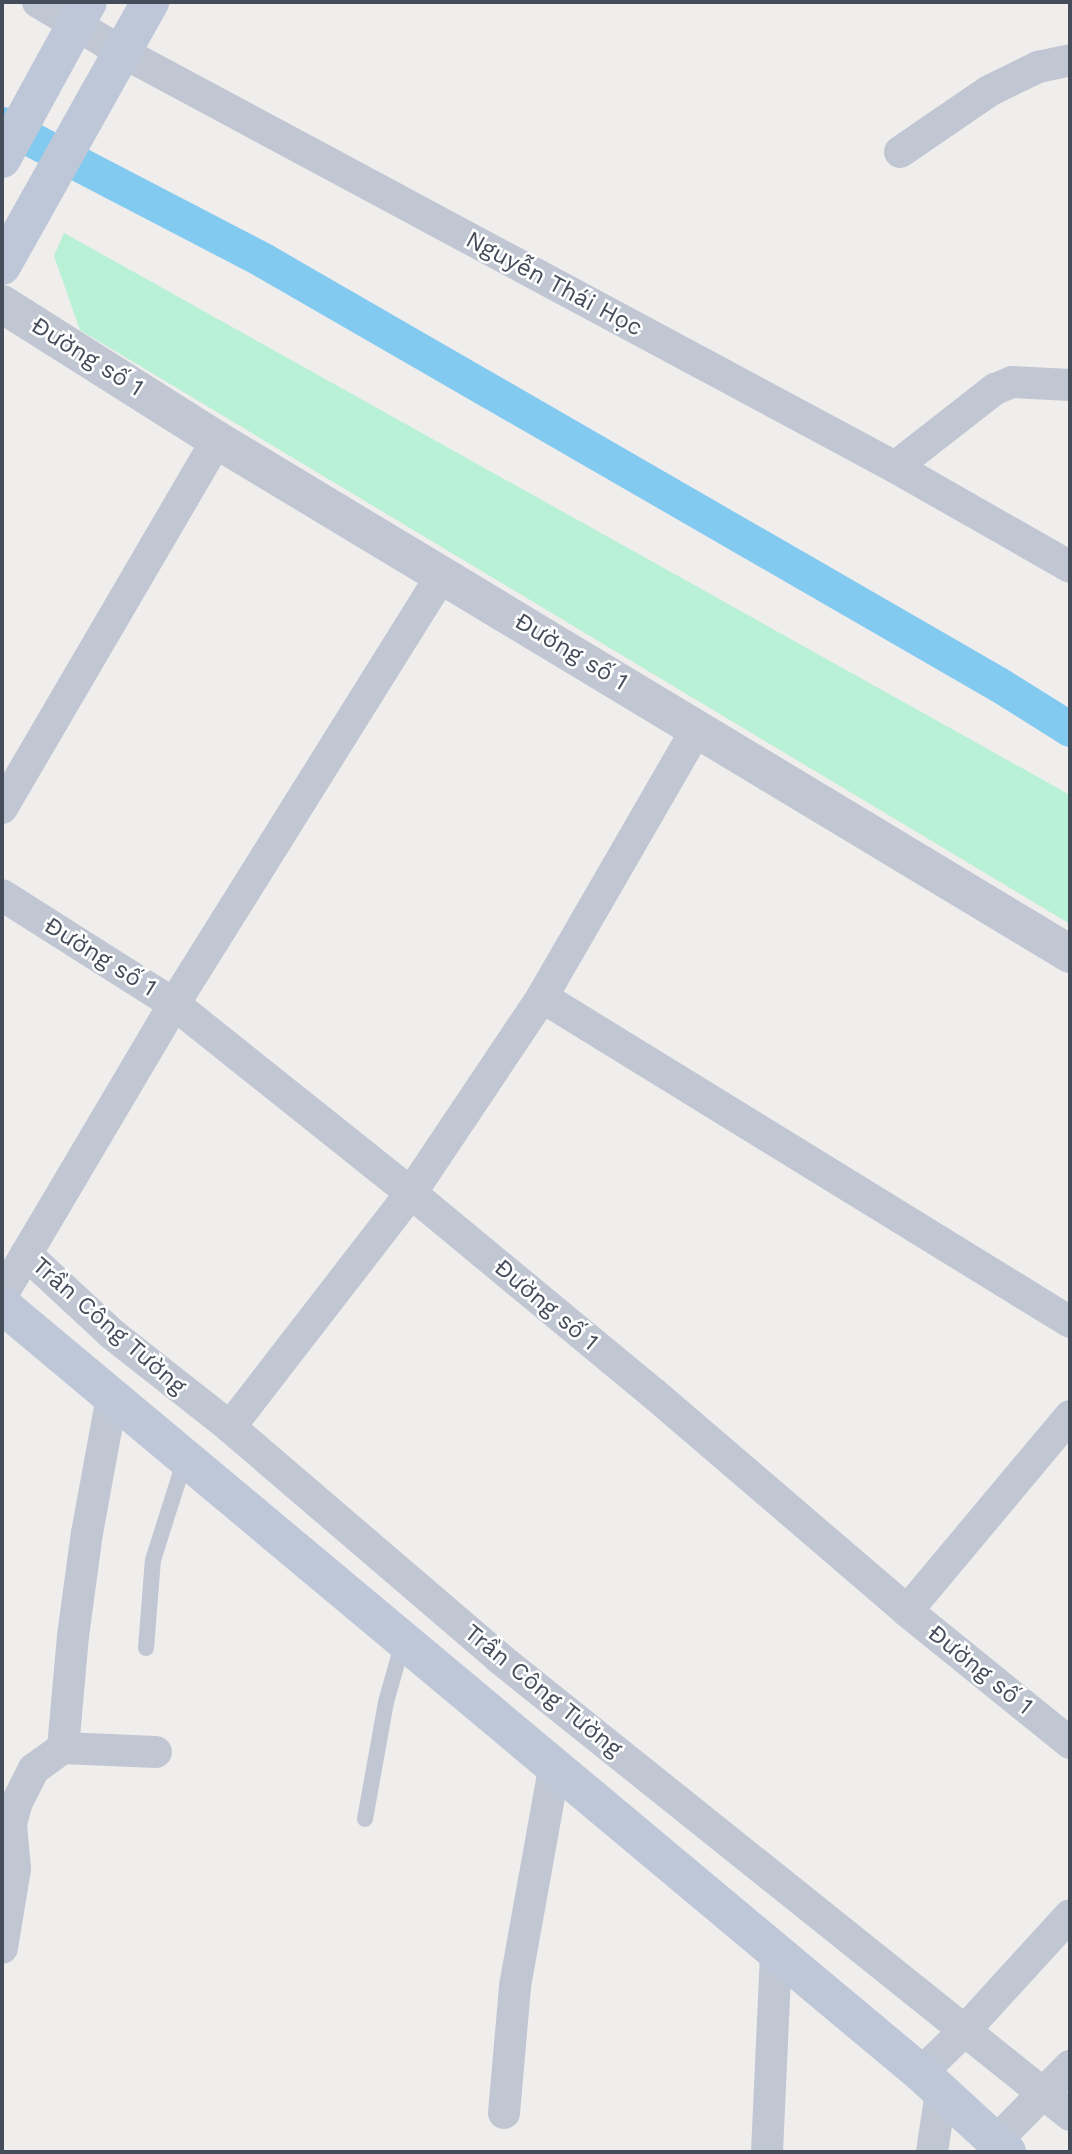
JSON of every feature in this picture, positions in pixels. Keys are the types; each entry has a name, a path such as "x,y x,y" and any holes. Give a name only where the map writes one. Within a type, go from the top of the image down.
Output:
{"main road":[{"path":"9,253 149,2"},
{"path":"2,159 82,12"},
{"name":"Trần Công Tường","path":"2,1305 931,2083 1001,2147"}],"street":[{"name":"Nguyễn Thái Học","path":"38,2 82,12 122,52 895,467 1070,567"},
{"path":"900,152 989,91 1038,67 1070,60"},
{"name":"Đường số 1","path":"2,304 217,440 1070,954"},
{"path":"895,467 995,389 1012,382 1070,385"},
{"path":"2,808 217,440"},
{"path":"2,1295 174,1004 442,575"},
{"path":"230,1427 411,1193 542,997 697,728"},
{"name":"Đường số 1","path":"2,895 174,1004 411,1193 653,1393 906,1611 1070,1743"},
{"path":"542,997 1070,1322"},
{"name":"Trần Công Tường","path":"26,1254 112,1335 230,1427 498,1657 966,2029 1070,2115"},
{"path":"63,1748 73,1636 112,1397"},
{"path":"906,1611 1070,1416"},
{"path":"2,1948 15,1870 6,1824 34,1769 63,1748 156,1752"},
{"path":"504,2113 515,1986 554,1769"},
{"path":"932,2152 931,2083 966,2029 1070,1915"},
{"path":"767,2152 776,1953"},
{"path":"1001,2147 1070,2066"}],"lane":[{"path":"146,1648 153,1560 185,1459"},
{"path":"365,1819 386,1702 402,1642"}],"green space":[{"path":"64,233 1070,795 1070,924 80,330 54,256"}],"waterway":[{"path":"2,124 263,260 998,684 1070,729"}]}
